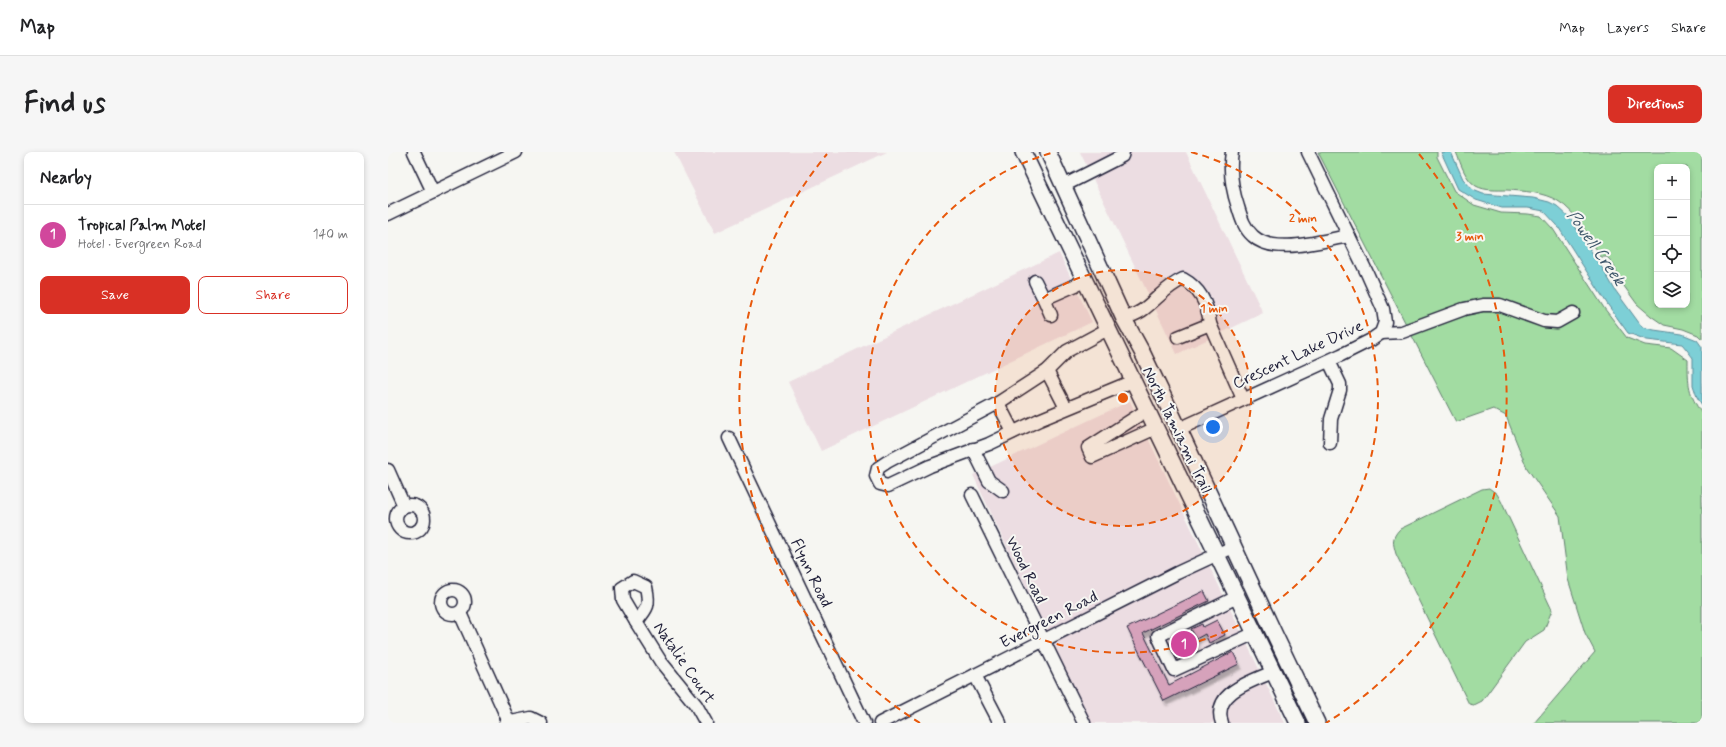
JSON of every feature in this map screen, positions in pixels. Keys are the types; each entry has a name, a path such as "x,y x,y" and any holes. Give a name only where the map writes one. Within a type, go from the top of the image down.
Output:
{"main road":[{"name":"North Tamiami Trail","path":"1023,152 1297,722"},
{"name":"North Tamiami Trail","path":"1051,153 1063,186 1124,319 1142,352 1179,429 1233,547 1317,723"},
{"path":"1037,181 1044,183 1051,190 1063,212 1072,218 1079,220"},
{"path":"1064,236 1072,238 1079,243 1094,266 1104,273"}],"street":[{"path":"414,152 433,192"},
{"path":"388,214 516,152"},
{"path":"1063,186 1122,156 1123,152"},
{"path":"1232,152 1230,165 1234,194 1244,224 1253,237 1268,245 1286,246 1349,236"},
{"name":"Crescent Lake Drive","path":"1179,429 1329,361 1371,340 1381,333 1385,322 1383,309 1308,152"},
{"path":"1124,319 1143,310 1175,283 1184,279 1194,285 1205,301 1210,324 1243,399"},
{"path":"1035,281 1051,315"},
{"path":"1044,299 1085,281"},
{"path":"1381,333 1402,332 1464,309 1484,305 1500,306 1544,321 1556,322 1573,312"},
{"path":"1178,337 1210,324"},
{"path":"1108,328 1067,351 1047,371 998,404 887,462 878,468 876,476 880,484 888,486 930,466 1133,381"},
{"path":"1329,361 1340,384 1340,390 1331,419 1330,443"},
{"path":"1047,371 1066,408"},
{"path":"998,404 1013,432"},
{"path":"1147,410 1088,448 1092,457 1156,428"},
{"name":"Flynn Road","path":"729,438 864,723"},
{"path":"920,446 930,466"},
{"path":"973,449 989,481 1003,491"},
{"path":"388,470 404,506"},
{"name":"Wood Road","path":"972,495 1084,723"},
{"name":"Evergreen Road","path":"880,723 1177,573 1233,547"},
{"path":"1238,597 1158,636 1174,670 1255,633"},
{"path":"460,613 508,722 531,718 541,723"},
{"name":"Natalie Court","path":"636,622 661,662 696,705 706,723"},
{"path":"1222,723 1220,710 1222,701 1228,694 1273,672"},
{"path":"975,675 1000,723"}],"shaded area":[{"path":"674,152 887,152 715,233"},
{"path":"1080,152 1186,152 1263,313 1177,354"},
{"path":"1059,253 1092,322 821,451 788,382"},
{"path":"1130,401 1285,723 1090,723 973,475"}],"green space":[{"path":"1318,152 1437,152 1437,157 1454,191 1474,205 1501,213 1541,216 1553,229 1604,308 1627,338 1645,345 1671,348 1688,360 1688,376 1691,394 1702,414 1702,723 1534,723 1595,652 1585,633 1568,579 1560,516 1527,468 1506,416 1493,409 1456,422"},
{"path":"1456,152 1702,152 1702,339 1698,335 1683,329 1664,325 1637,304 1621,282 1612,262 1607,257 1601,257 1582,226 1565,206 1552,198 1533,192 1480,188 1472,183"},
{"path":"1489,488 1497,494 1501,501 1552,610 1544,630 1525,642 1482,701 1474,705 1469,704 1396,554 1394,538 1400,529 1482,489"}],"water":[{"path":"1441,152 1451,152 1463,179 1473,190 1483,194 1533,198 1549,202 1557,206 1569,217 1615,290 1642,327 1682,334 1697,340 1702,347 1702,405 1697,397 1693,385 1693,358 1682,344 1647,340 1628,333 1608,305 1557,225 1544,211 1528,208 1502,208 1476,200 1458,189"}],"building":[{"path":"1204,591 1209,601 1143,633 1169,685 1233,652 1239,664 1164,701 1127,628"},
{"path":"1217,620 1225,635 1209,643 1205,634 1196,639 1191,629 1202,624 1203,627"}],"place":[{"name":"Tropical Palm Motel","path":"1184,644"}],"water label":[{"name":"Powell Creek","path":"1596,248"}]}
